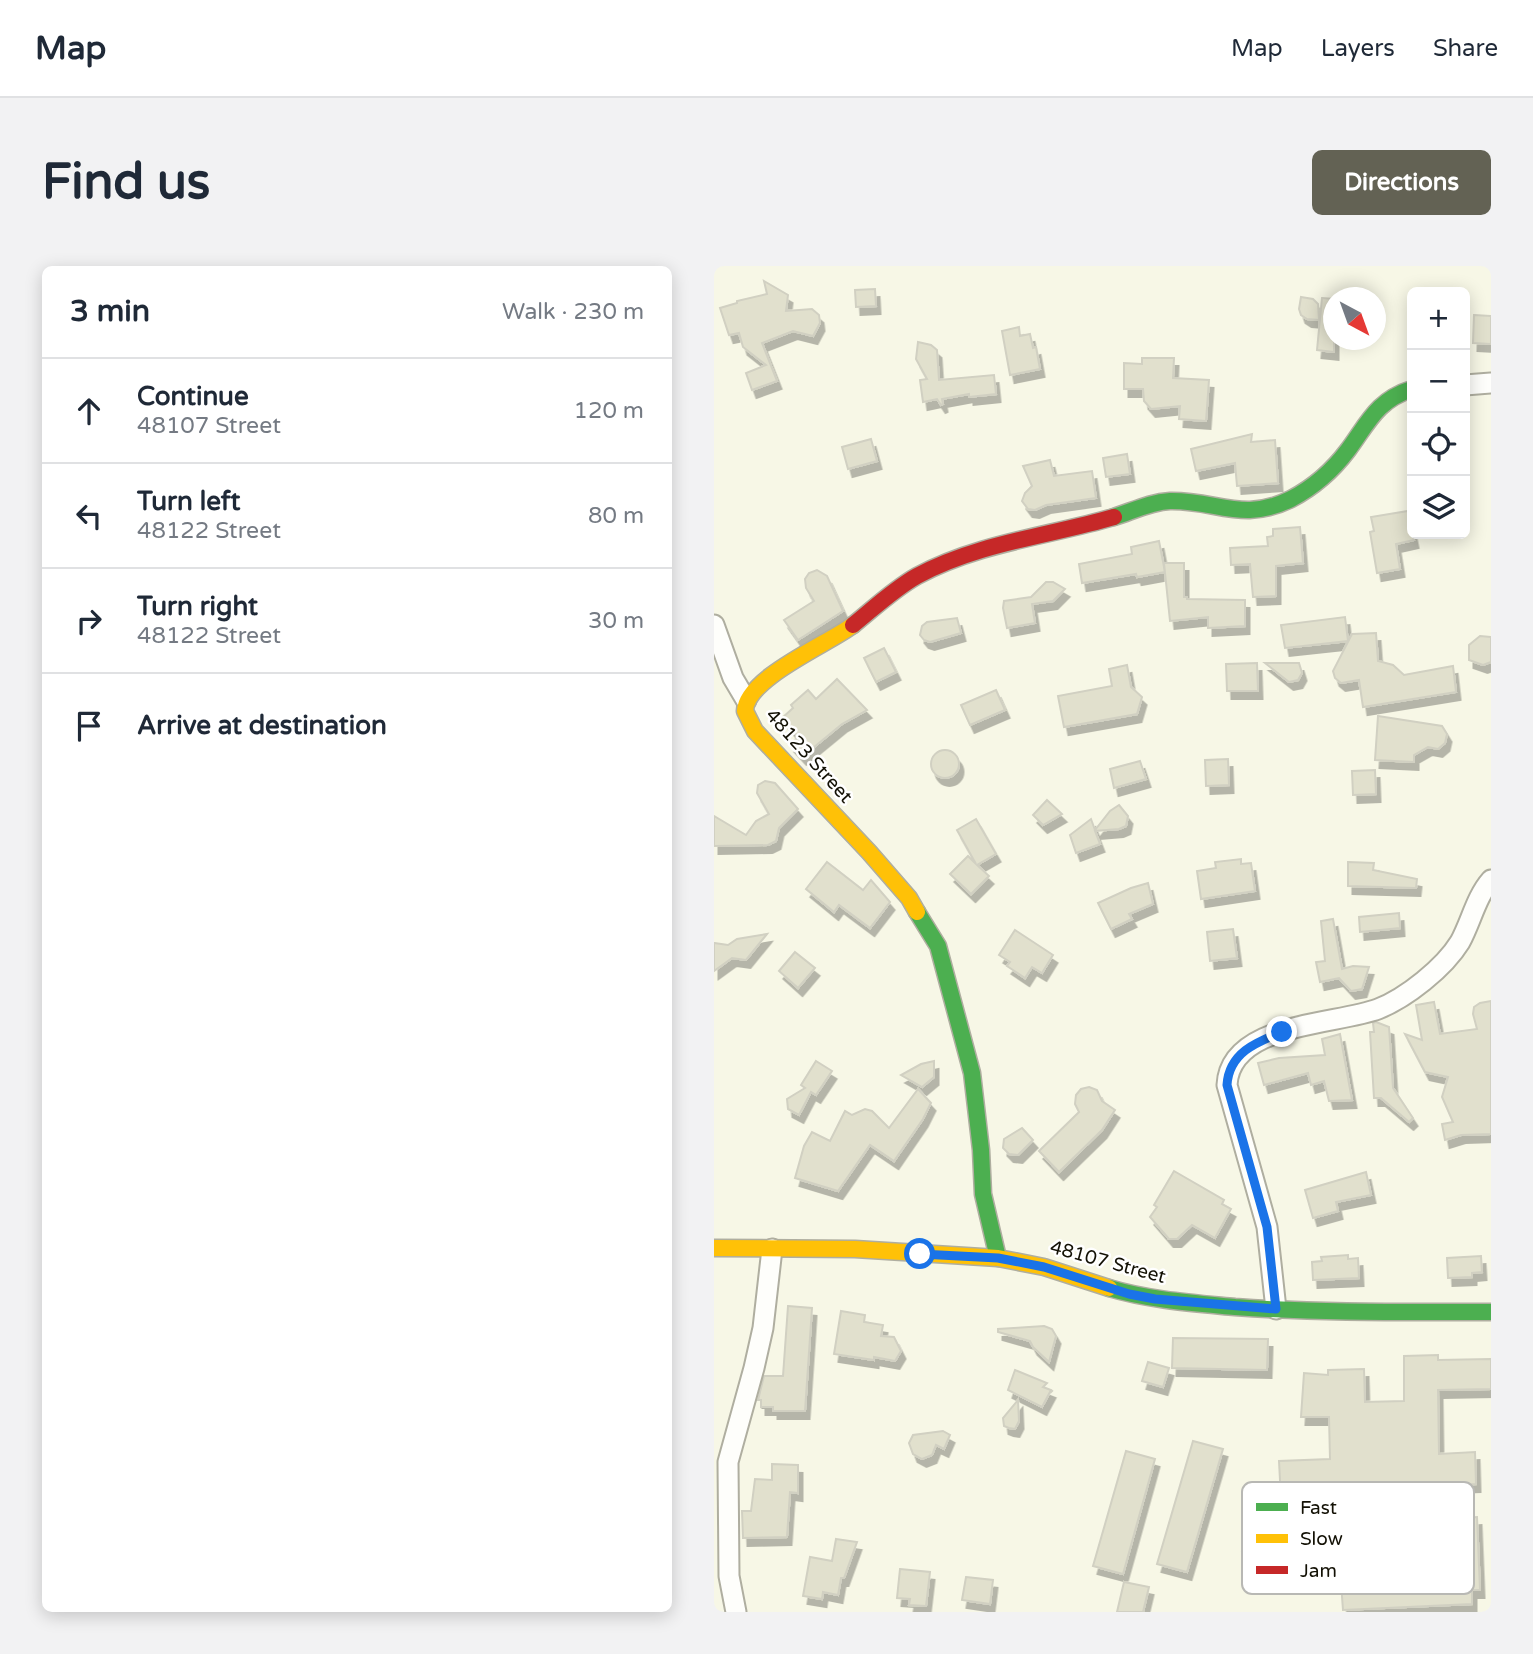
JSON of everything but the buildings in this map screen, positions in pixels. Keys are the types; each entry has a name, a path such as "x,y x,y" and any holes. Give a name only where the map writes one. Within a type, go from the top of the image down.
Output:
{"street":[{"path":"1470,385 1491,383"},
{"name":"48123 Street","path":"998,1258 983,1194 980,1136 972,1073 937,946 909,898 755,732 744,710 746,700 753,691 787,667 853,626 902,585 956,559 1010,541 1112,519 1165,500 1251,512 1285,502 1306,491 1332,468 1390,395 1407,390"},
{"path":"714,625 733,678 746,700"},
{"path":"1276,1309 1267,1227 1227,1085 1228,1071 1244,1050 1256,1042 1282,1032 1375,1010 1397,1000 1445,961 1460,942 1491,880"},
{"name":"48107 Street","path":"714,1248 855,1250 998,1258 1044,1267 1129,1294 1155,1299 1308,1312 1491,1312"},
{"path":"736,1612 729,1576 728,1462 760,1341 772,1249"}],"traffic: fast":[{"path":"1114,517 1170,501 1244,510 1274,506 1291,499 1315,483 1336,464 1382,406 1407,391"},
{"path":"917,912 938,946 972,1073 983,1194 998,1258"},
{"path":"1109,1288 1155,1298 1235,1307 1331,1311 1491,1312"}],"traffic: slow":[{"path":"853,625 773,674 749,699 745,711 755,731 869,852 909,898 917,912"},
{"path":"714,1248 855,1249 998,1258 1044,1267 1109,1288"}],"traffic: jam":[{"path":"853,625 900,587 940,565 1014,541 1114,517"}],"route":[{"path":"920,1254 998,1258 1044,1267 1129,1294 1155,1299 1276,1309 1267,1227 1227,1085 1228,1071 1244,1050 1282,1032"}]}
